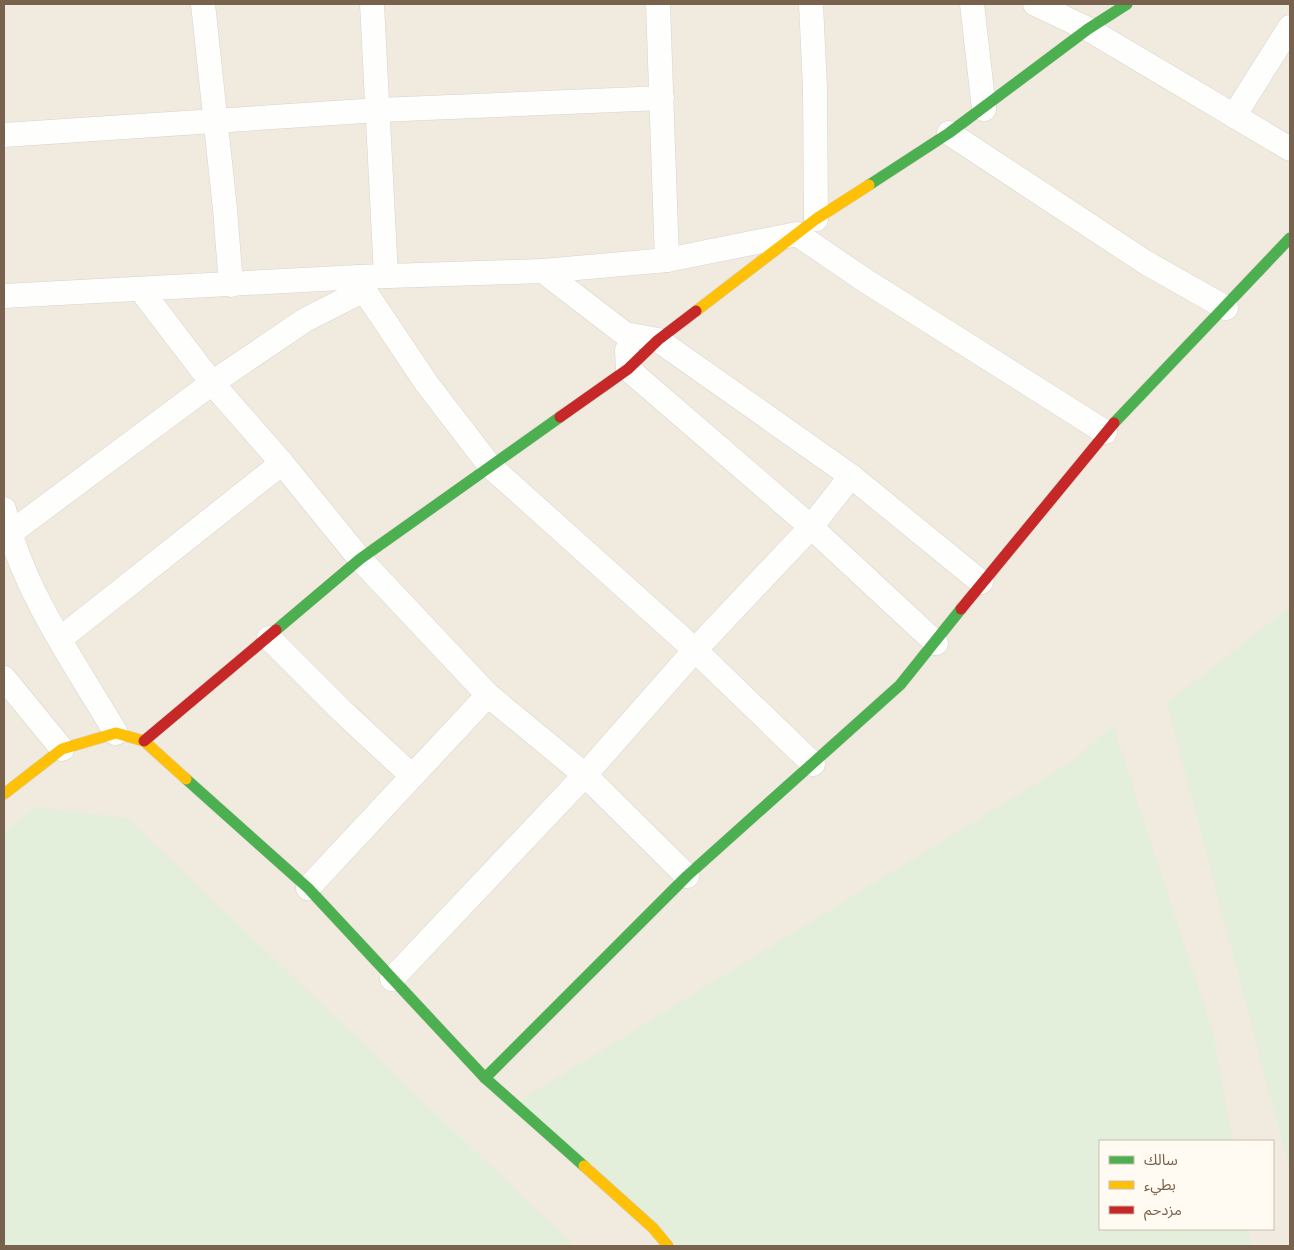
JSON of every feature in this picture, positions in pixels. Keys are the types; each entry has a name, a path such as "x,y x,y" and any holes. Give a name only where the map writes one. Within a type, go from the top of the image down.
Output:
{"street":[{"path":"203,4 214,121 225,209 231,285"},
{"path":"372,4 379,110 386,276"},
{"path":"658,4 667,260"},
{"path":"810,4 815,88 816,219"},
{"path":"972,4 984,108"},
{"path":"1035,4 1088,29 1290,148"},
{"path":"144,741 360,559 628,369 658,340 816,219 949,133 1088,29 1127,4"},
{"path":"1234,116 1290,27"},
{"path":"4,135 379,110 662,98"},
{"path":"949,133 1145,262 1226,308"},
{"path":"9,534 212,383 304,320 362,284 386,276 543,271 667,260 797,234 866,281 1105,432"},
{"path":"485,1078 687,876 900,685 936,643 981,582 1105,432 1226,308 1290,238"},
{"path":"543,271 625,334 658,340 851,476 981,582"},
{"path":"4,296 231,285 362,284"},
{"path":"362,284 427,384 490,466 696,650 813,764"},
{"path":"141,290 212,383 282,463 360,559 488,695 585,775 687,876"},
{"path":"625,334 628,369 811,527 936,643"},
{"path":"60,639 282,463"},
{"path":"392,979 585,775 696,650 811,527 851,476"},
{"path":"4,509 9,534 32,587 60,639 116,733"},
{"path":"268,638 342,711 412,776"},
{"path":"4,678 62,749"},
{"path":"308,888 488,695"},
{"path":"4,794 62,749 116,733 144,741 308,888 485,1078 653,1228 668,1246"}],"shaded area":[{"path":"4,4 1290,4 1290,1246 4,1246"}],"green space":[{"path":"1290,607 1290,1172 1167,703"},
{"path":"1113,725 1213,1033 1233,1140 1099,1140 1099,1230 1249,1230 1252,1246 680,1246 508,1108 1073,761"},
{"path":"36,807 127,818 574,1246 4,1246 4,833"}],"traffic: fast":[{"path":"869,185 949,133 1088,29 1127,4"},
{"path":"1114,423 1290,238"},
{"path":"276,630 360,559 560,417"},
{"path":"485,1078 687,876 900,685 961,609"},
{"path":"186,779 308,888 485,1078 584,1166"}],"traffic: slow":[{"path":"696,311 816,219 869,185"},
{"path":"4,794 62,749 116,733 144,741 186,779"},
{"path":"584,1166 653,1228 668,1246"}],"traffic: jam":[{"path":"560,417 628,369 658,340 696,311"},
{"path":"961,609 1114,423"},
{"path":"144,741 276,630"}]}
